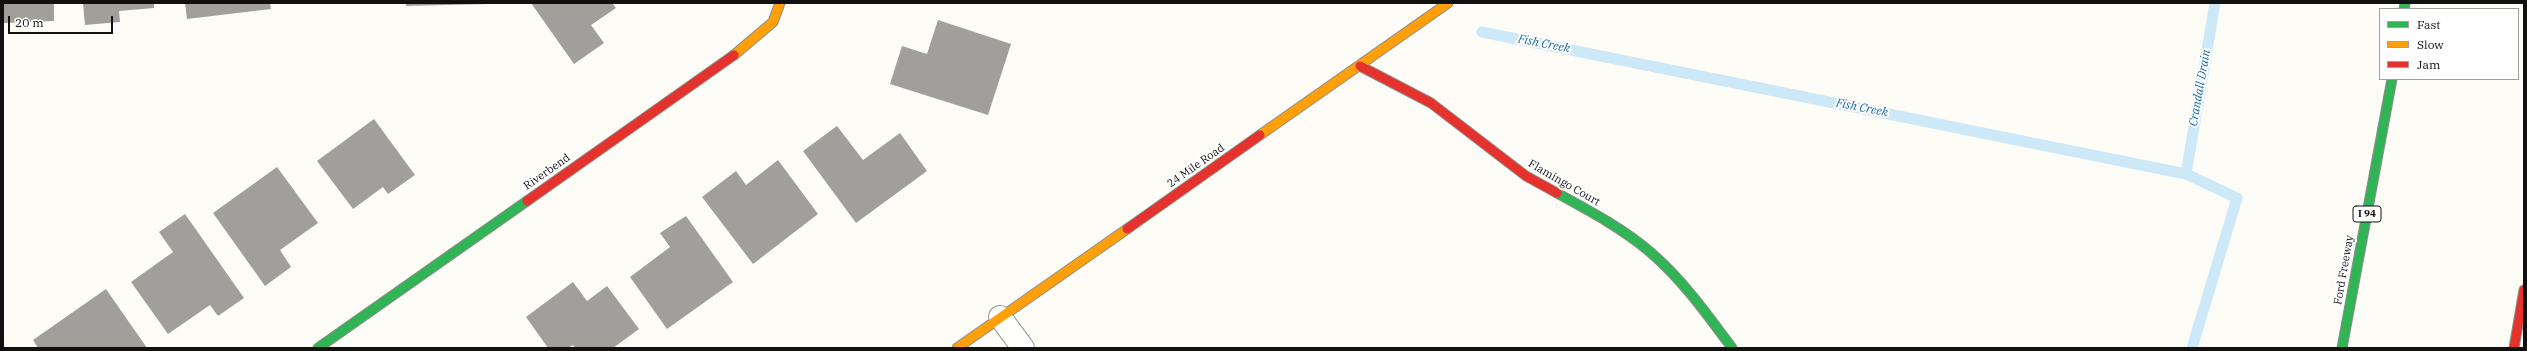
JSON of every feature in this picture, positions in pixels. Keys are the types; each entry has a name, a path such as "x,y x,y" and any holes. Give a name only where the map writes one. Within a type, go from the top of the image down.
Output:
{"main road":[{"name":"24 Mile Road","path":"957,348 1448,3"},
{"name":"Riverbend","path":"318,348 733,56 772,22 780,4"},
{"name":"Flamingo Court","path":"1360,66 1431,103 1526,176 1585,208 1649,251 1689,291 1732,348"},
{"name":"Ford Freeway","path":"2342,348 2392,80"},
{"path":"2514,348 2524,290"}],"street":[{"path":"1000,317 1022,348"}],"building":[{"path":"3,3 54,3 54,21 3,23"},
{"path":"83,3 154,3 154,8 119,11 120,22 85,25"},
{"path":"185,3 270,3 271,9 187,19"},
{"path":"406,3 488,3 488,4 406,6"},
{"path":"531,3 612,3 616,8 591,25 604,43 574,64"},
{"path":"938,20 1011,44 988,115 890,84 902,46 927,54"},
{"path":"374,119 415,175 388,194 383,187 353,209 317,161"},
{"path":"837,126 863,160 900,133 927,171 856,223 803,151"},
{"path":"778,160 818,214 753,264 702,197 736,171 746,185"},
{"path":"277,167 318,223 280,250 291,267 265,286 213,213"},
{"path":"185,214 244,298 218,316 210,305 168,334 131,282 173,252 159,232"},
{"path":"686,216 733,282 667,329 630,277 670,247 660,233"},
{"path":"573,282 587,301 607,286 639,329 613,348 575,348 573,345 568,348 548,348 526,317"},
{"path":"106,289 147,348 38,348 33,340"}],"waterway":[{"name":"Crandall Drain","path":"2186,174 2215,3"},
{"name":"Fish Creek","path":"1482,32 2186,174 2237,198 2192,348"}],"traffic: fast":[{"path":"2404,8 2405,3"},
{"path":"2342,348 2392,80"},
{"path":"1557,193 1616,227 1649,251 1683,285 1732,348"},
{"path":"318,348 527,201"}],"traffic: slow":[{"path":"734,55 773,22 780,3"},
{"path":"1260,135 1448,3"},
{"path":"957,348 1127,229"}],"traffic: jam":[{"path":"527,201 734,55"},
{"path":"1360,66 1431,103 1526,176 1557,193"},
{"path":"1127,229 1260,135"},
{"path":"2514,348 2524,290"}]}
